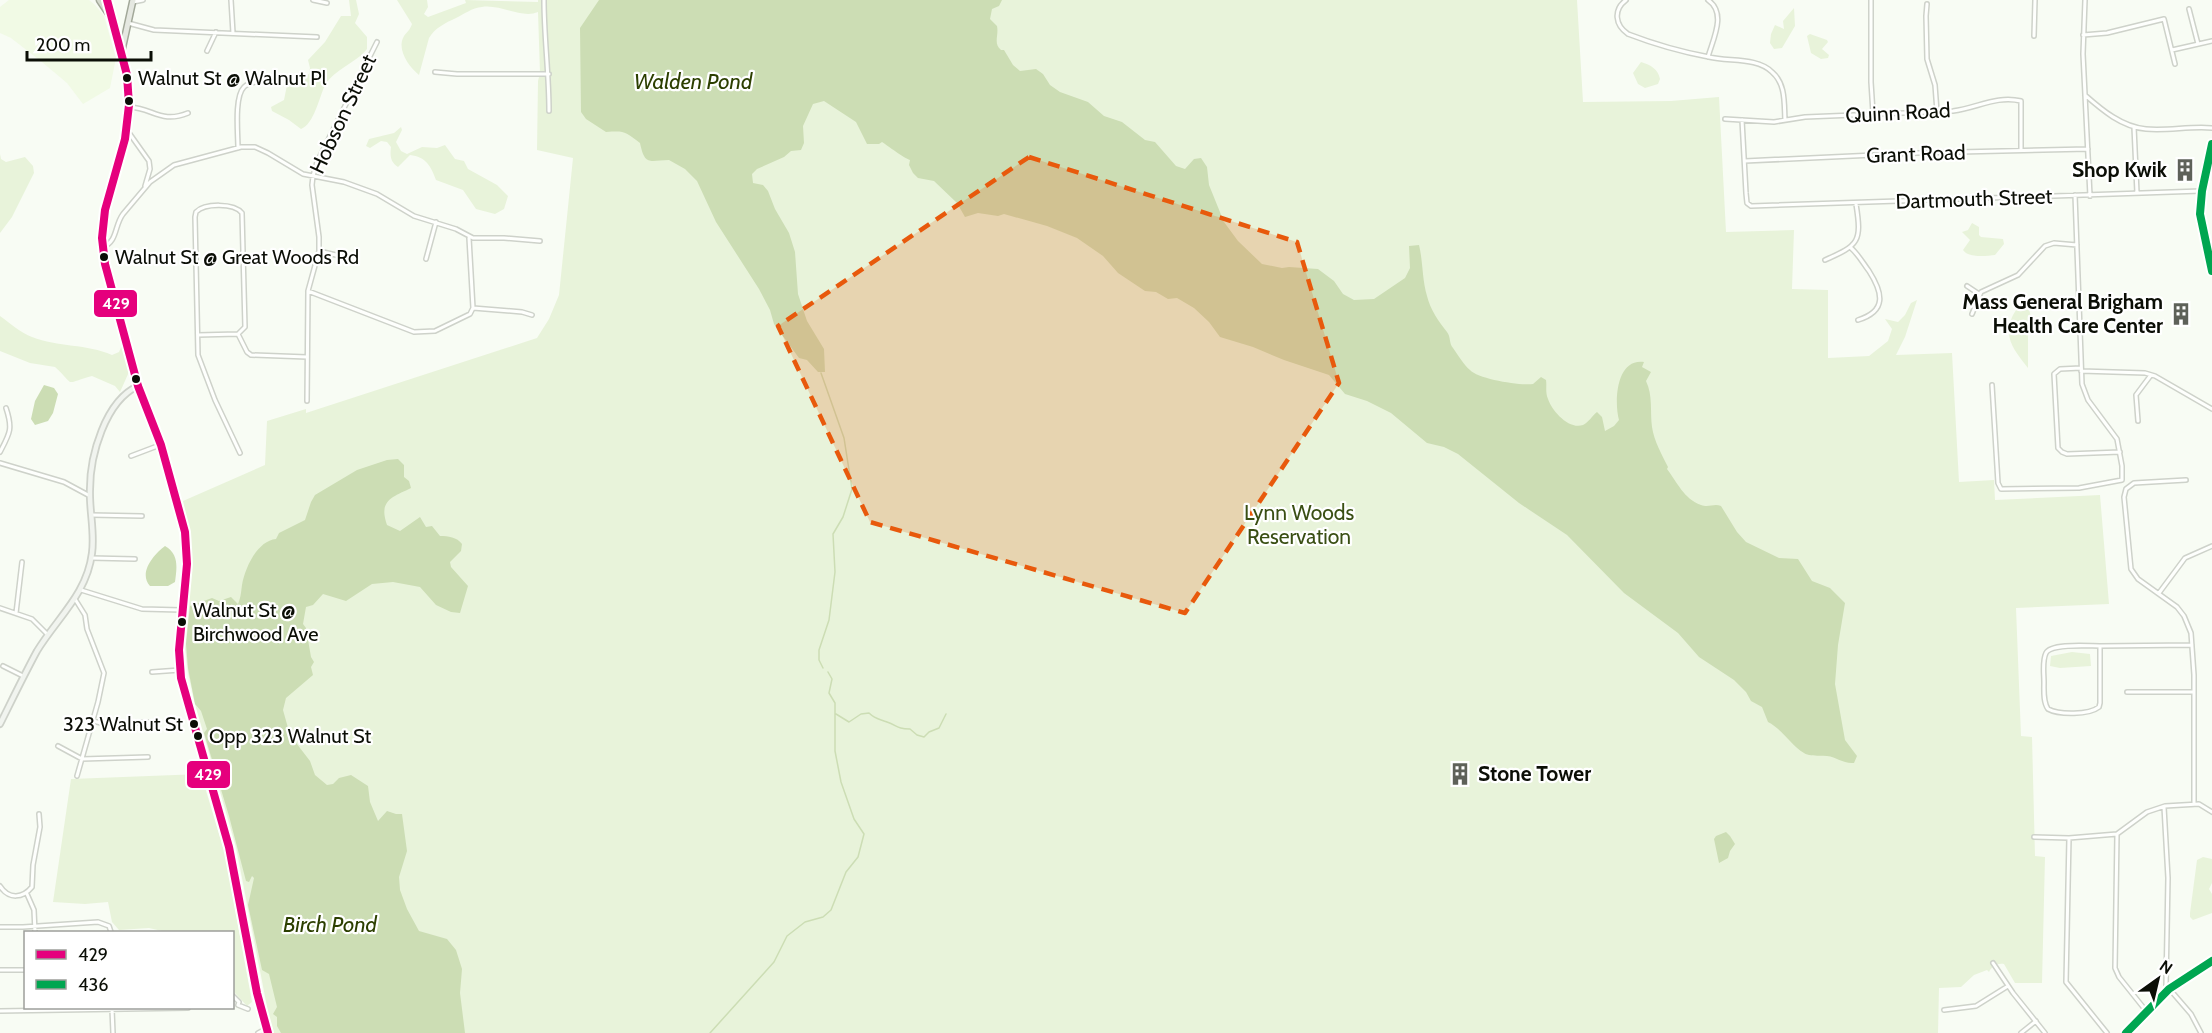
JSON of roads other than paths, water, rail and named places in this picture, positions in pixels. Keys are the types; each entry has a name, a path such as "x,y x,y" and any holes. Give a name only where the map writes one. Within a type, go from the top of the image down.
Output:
{"highway":[{"path":"100,0 112,18"}],"main road":[{"path":"107,0 127,75 129,107 127,130 105,210 103,247 105,264 138,386 161,445 185,532 187,564 179,650 180,670 186,700 229,845 257,993 268,1031"},
{"path":"121,52 133,1"},
{"path":"2212,144 2202,191 2201,223 2212,271"},
{"path":"2126,1033 2169,989 2212,961"}],"street":[{"path":"133,1 143,0"},
{"path":"231,0 233,33"},
{"path":"313,0 327,3"},
{"path":"544,0 549,111"},
{"path":"1626,0 1619,7 1617,15 1618,24 1625,33 1708,57 1761,65 1772,71 1781,83 1785,120"},
{"path":"1708,0 1716,8 1718,17 1708,57"},
{"path":"1871,0 1873,113"},
{"path":"2034,36 2035,0"},
{"path":"2085,0 2083,35 2090,196"},
{"path":"1928,4 1927,59 1935,86 1937,112"},
{"path":"2189,9 2198,44"},
{"path":"2083,35 2107,33 2161,18 2164,19 2175,64"},
{"path":"128,23 154,30 317,37"},
{"path":"207,51 216,32"},
{"path":"2172,50 2212,41"},
{"name":"Hobson Street","path":"307,401 308,291 319,251 313,176 322,152 377,42"},
{"path":"435,72 549,74"},
{"path":"238,148 238,100 242,88 251,83 276,82"},
{"path":"2085,95 2101,110 2134,127 2145,129 2212,128"},
{"name":"Quinn Road","path":"1725,119 1785,120 1873,113 1937,112 1970,109 2000,98 2021,101 2021,150"},
{"path":"129,107 139,107 162,117 188,113"},
{"path":"1742,120 1745,161"},
{"path":"2134,127 2137,193"},
{"path":"127,130 149,161 150,169 144,190"},
{"path":"103,247 114,239 118,221 161,173 174,165 238,148 255,147 303,174 344,182 377,194 414,216 460,231 469,237 540,241"},
{"name":"Grant Road","path":"1745,161 2088,149"},
{"name":"Dartmouth Street","path":"1745,161 1747,203 1751,206 1762,207 2202,191"},
{"path":"1992,385 1998,483 2001,489 2084,488 2122,480 2117,439 2088,400 2082,384 2075,195"},
{"path":"1825,260 1851,248 1858,235 1856,204"},
{"path":"198,335 238,334 245,327 242,213 236,207 204,207 196,212 198,335 200,362 240,453"},
{"path":"426,260 436,222"},
{"path":"308,291 414,332 435,331 470,314 473,308 469,237"},
{"path":"1972,314 1979,294 1986,288 2019,275 2047,244 2077,245"},
{"path":"1851,248 1876,282 1880,294 1880,303 1873,313 1858,320"},
{"path":"319,251 340,256"},
{"path":"1967,286 1979,294"},
{"path":"473,308 522,312 532,315"},
{"path":"238,334 247,352 251,355 307,357"},
{"path":"2120,452 2067,454 2058,448 2054,374 2060,369 2160,377 2212,409"},
{"path":"2138,421 2136,395 2151,375"},
{"path":"0,724 48,635 81,590 91,558 91,469 103,429 122,398 138,386"},
{"path":"0,452 10,431 11,423 6,408"},
{"path":"131,456 161,445"},
{"path":"0,463 64,482 90,496"},
{"path":"2186,480 2140,482 2129,485 2124,497 2131,569 2138,579 2175,605 2184,616 2190,629 2194,692 2194,803"},
{"path":"91,515 142,516"},
{"path":"2159,593 2185,558 2212,546"},
{"path":"91,558 135,559"},
{"path":"16,613 22,562"},
{"path":"81,590 142,609 183,610"},
{"path":"75,599 84,615 87,630 104,673 77,776"},
{"path":"0,608 32,619 48,635"},
{"path":"2100,646 2099,708 2091,712 2056,712 2048,709 2045,703 2044,658 2047,651 2055,647 2100,646 2192,645"},
{"path":"3,666 24,677"},
{"path":"152,672 180,670"},
{"path":"2127,692 2194,692"},
{"path":"93,721 105,724 150,722"},
{"path":"58,746 82,759 148,757"},
{"path":"2034,837 2069,838 2117,834 2147,812 2164,807 2194,803 2212,812"},
{"path":"2164,807 2168,878 2165,978 2169,989 2191,1014 2201,1033"},
{"path":"0,886 10,896 27,893 33,887 33,865 40,827 39,814"},
{"path":"2117,834 2115,968 2119,977 2147,1012"},
{"path":"2069,838 2066,982 2107,1033"},
{"path":"27,893 34,910 35,931"},
{"path":"0,927 98,922 109,926 110,931"},
{"path":"1993,963 2045,1033"},
{"path":"0,969 24,970"},
{"path":"1944,1010 1976,1006 2008,986"},
{"path":"234,997 239,1002 238,1005"},
{"path":"234,1006 238,1005 248,1010"},
{"path":"0,1011 36,1009"},
{"path":"112,1009 113,1033"},
{"path":"2021,1033 2036,1021"},
{"path":"258,1033 268,1031"}],"water":[{"name":"Walden Pond","path":"599,0 1002,0 999,6 992,9 990,19 997,26 999,47 1004,50 1013,65 1020,71 1036,69 1043,74 1050,85 1060,92 1088,102 1104,116 1122,122 1145,140 1155,142 1176,166 1185,169 1194,159 1201,158 1207,167 1209,185 1224,222 1238,241 1262,264 1282,268 1318,269 1334,281 1343,294 1354,300 1374,299 1405,278 1410,268 1409,246 1419,245 1428,301 1448,334 1452,346 1470,370 1490,379 1510,383 1533,384 1541,377 1546,380 1547,396 1553,409 1572,425 1583,425 1597,412 1602,417 1605,431 1614,426 1619,420 1617,393 1622,374 1635,363 1644,362 1642,367 1651,372 1646,381 1650,392 1654,437 1667,469 1681,490 1701,505 1721,506 1746,542 1779,558 1798,559 1812,581 1830,588 1845,603 1838,645 1835,684 1845,740 1857,756 1854,763 1831,757 1809,755 1799,750 1768,722 1762,707 1751,701 1734,680 1699,657 1678,633 1624,593 1567,535 1519,503 1458,454 1444,447 1427,443 1391,413 1367,401 1345,394 1329,375 1220,337 1209,322 1194,308 1177,298 1168,299 1156,292 1145,291 1118,273 1103,256 1077,238 1047,226 1004,214 998,216 978,213 965,217 957,203 934,181 918,178 913,173 909,165 910,160 882,142 867,144 856,122 824,101 813,104 803,126 804,143 801,150 791,151 752,174 753,183 763,185 768,191 789,233 795,252 798,294 807,321 824,349 825,372 818,372 807,360 799,358 774,324 770,310 759,289 716,222 697,181 685,169 669,160 649,161 644,156 640,143 631,136 621,132 606,132 586,119 581,112 580,28"},
{"path":"44,385 54,388 58,394 53,413 48,421 35,425 31,419 35,401"},
{"name":"Birch Pond","path":"398,459 404,465 404,477 409,481 411,488 389,500 384,510 387,525 400,531 420,517 426,527 432,526 440,536 455,538 462,544 461,551 450,562 451,567 468,586 460,613 451,612 436,605 420,587 393,582 372,584 346,601 323,594 313,605 306,607 303,624 314,662 311,667 313,675 286,698 283,710 290,735 310,761 315,775 327,785 333,784 339,778 351,775 368,786 370,802 378,821 387,811 402,814 407,851 399,877 400,890 419,931 447,939 456,950 462,969 460,993 465,1033 281,1033 277,1026 277,1017 273,1014 277,1007 269,974 262,970 248,905 254,878 252,876 249,882 246,881 204,733 207,729 201,711 195,704 186,644 190,606 212,598 219,601 231,597 238,604 244,578 253,556 263,545 276,539 279,533 305,520 315,495 357,470 387,460"},
{"path":"165,546 175,557 175,582 168,586 150,586 146,575 149,564"},
{"path":"1726,832 1735,844 1728,858 1719,863 1714,839"}],"waterway":[{"path":"821,373 844,438 852,489 843,517 833,534 835,572 829,620 819,650 819,660 823,668"},
{"path":"710,1033 774,962 787,936 805,922 823,917 831,910 846,872 858,857 864,834 854,819 841,782 835,751 835,703 829,693 832,679 828,672"},
{"path":"836,714 849,722 861,714 869,713 877,719 900,728 910,729 924,737 939,728 946,714"}],"place":[{"name":"Walnut St @ Walnut Pl","path":"127,78"},
{"name":"Shop Kwik","path":"2185,170"},
{"name":"Walnut St @ Great Woods Rd","path":"104,257"},
{"name":"Mass General Brigham Health Care Center","path":"2181,314"},
{"name":"Walnut St @ Birchwood Ave","path":"182,622"},
{"name":"323 Walnut St","path":"194,724"},
{"name":"Opp 323 Walnut St","path":"198,736"},
{"name":"Stone Tower","path":"1460,774"}],"park label":[{"name":"Lynn Woods Reservation","path":"1299,525"}]}
